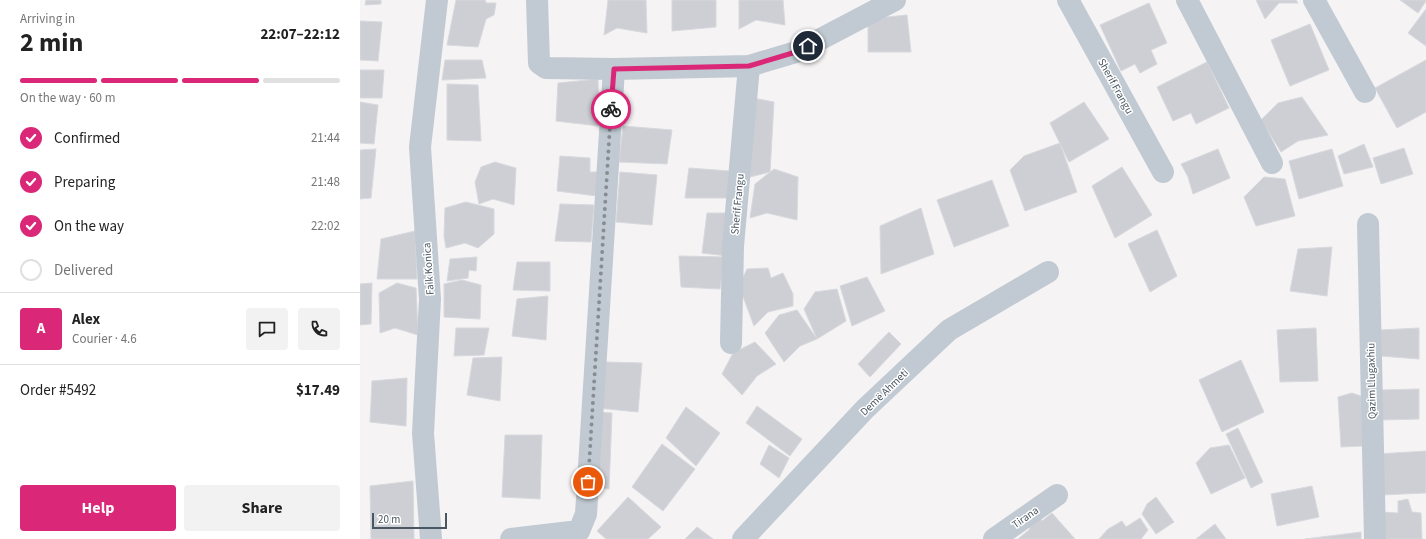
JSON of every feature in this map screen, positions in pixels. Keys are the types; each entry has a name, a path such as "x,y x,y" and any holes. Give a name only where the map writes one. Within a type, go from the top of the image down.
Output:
{"street":[{"name":"Faik Konica","path":"431,539 423,433 430,299 420,147 437,0"},
{"path":"537,0 539,63 546,68 614,69 749,66 796,52 867,7 895,0"},
{"name":"Sherif Frangu","path":"1068,0 1163,172"},
{"path":"1187,0 1272,163"},
{"path":"1314,0 1365,92"},
{"name":"Sherif Frangu","path":"731,343 733,246 749,66"},
{"path":"511,539 579,531 586,514 614,69"},
{"name":"Qazim Llugaxhiu","path":"1368,224 1375,539"},
{"name":"Demë Ahmeti","path":"743,539 865,409 949,330 1048,272"},
{"name":"Tirana","path":"994,539 1057,495"}],"building":[{"path":"366,0 381,0 381,4 365,5"},
{"path":"456,0 485,0 486,3 496,3 494,15 486,19 478,47 447,45"},
{"path":"608,0 646,0 647,33 617,28 604,35"},
{"path":"672,0 716,0 716,27 672,31"},
{"path":"739,0 783,0 785,25 756,20 739,29"},
{"path":"1256,0 1296,0 1298,3 1279,3 1265,19"},
{"path":"1400,0 1426,0 1426,1 1418,13"},
{"path":"1149,3 1167,43 1151,50 1157,64 1140,73 1135,64 1121,71 1100,25"},
{"path":"1426,9 1426,46 1408,33"},
{"path":"907,15 911,52 868,52 868,19"},
{"path":"360,21 382,22 378,61 360,60"},
{"path":"1310,24 1329,70 1290,86 1271,40"},
{"path":"445,60 482,60 486,78 442,80"},
{"path":"1426,60 1426,112 1397,128 1375,88"},
{"path":"1207,62 1229,108 1196,124 1191,113 1173,121 1157,87"},
{"path":"360,70 384,70 382,98 360,98"},
{"path":"598,79 599,126 556,121 558,83"},
{"path":"447,84 478,85 481,141 447,140"},
{"path":"1302,97 1328,135 1298,141 1281,152 1261,120 1278,103"},
{"path":"753,98 774,102 770,172 742,179"},
{"path":"360,102 378,105 374,144 360,143"},
{"path":"1084,102 1109,139 1069,162 1050,123"},
{"path":"623,126 672,130 667,164 619,162"},
{"path":"1060,143 1077,192 1025,211 1010,170 1024,156"},
{"path":"1364,144 1373,167 1344,174 1338,156"},
{"path":"1404,148 1413,174 1381,184 1373,158"},
{"path":"376,149 371,198 360,199 360,150"},
{"path":"1218,149 1230,178 1193,194 1188,177 1181,164"},
{"path":"1332,149 1343,186 1299,199 1289,161"},
{"path":"560,156 590,158 590,172 598,172 597,196 557,191"},
{"path":"495,162 516,168 514,205 493,199 479,204 475,182 481,167"},
{"path":"1122,167 1152,215 1115,238 1092,186"},
{"path":"689,168 730,171 730,198 685,198"},
{"path":"774,169 798,177 797,220 767,213 750,218 755,184"},
{"path":"620,172 657,175 652,225 616,222"},
{"path":"1264,177 1285,179 1295,216 1256,226 1244,197"},
{"path":"992,180 1009,226 954,247 937,200"},
{"path":"466,202 494,209 494,234 478,248 465,243 446,248 444,236 445,208"},
{"path":"560,204 594,205 591,242 555,241"},
{"path":"921,208 934,254 881,274 880,226"},
{"path":"707,213 732,213 727,256 702,253"},
{"path":"1157,230 1177,276 1150,292 1128,244"},
{"path":"415,231 417,279 377,279 381,239"},
{"path":"1332,247 1327,296 1290,291 1298,249"},
{"path":"679,256 724,257 720,289 681,287"},
{"path":"477,257 476,271 469,270 468,278 447,281 450,259"},
{"path":"517,262 550,262 550,291 513,290"},
{"path":"768,268 771,278 783,273 793,294 793,306 768,312 754,326 739,286 747,269"},
{"path":"867,277 885,311 852,326 840,286"},
{"path":"462,280 481,285 480,319 444,317 444,284"},
{"path":"372,283 371,324 360,325 360,284"},
{"path":"397,283 416,288 418,335 395,328 380,333 379,293"},
{"path":"837,289 846,321 817,339 804,309 815,292"},
{"path":"548,296 546,340 512,336 517,299"},
{"path":"797,310 817,339 800,346 784,362 765,333 779,315"},
{"path":"456,328 489,328 484,355 454,356"},
{"path":"1316,328 1318,381 1280,382 1277,330"},
{"path":"1419,328 1419,359 1381,356 1381,330"},
{"path":"889,332 901,344 870,377 858,364"},
{"path":"755,342 776,364 757,376 742,395 722,374 733,353"},
{"path":"502,357 500,401 467,395 473,358"},
{"path":"1241,360 1264,412 1222,432 1199,380"},
{"path":"606,362 642,363 638,412 598,408"},
{"path":"407,378 406,426 370,422 372,381"},
{"path":"1419,389 1419,419 1381,420 1382,390"},
{"path":"1352,393 1361,396 1363,446 1341,447 1338,397"},
{"path":"757,406 802,439 790,456 746,423"},
{"path":"686,407 720,433 696,466 666,438"},
{"path":"596,412 612,413 609,489 592,488"},
{"path":"1238,428 1263,482 1251,488 1226,434"},
{"path":"505,435 542,435 540,499 502,497"},
{"path":"662,444 695,469 663,511 632,487"},
{"path":"769,445 789,458 779,478 760,464"},
{"path":"1229,445 1245,478 1211,494 1196,463 1210,448"},
{"path":"1426,451 1426,493 1381,495 1378,454"},
{"path":"413,481 414,539 371,539 370,486"},
{"path":"1312,486 1319,517 1277,526 1271,494"},
{"path":"628,497 661,527 648,539 606,539 597,531"},
{"path":"1156,497 1174,522 1156,534 1142,514 1147,504"},
{"path":"1408,499 1412,512 1421,513 1422,539 1385,539 1381,512 1398,513 1398,501"},
{"path":"1052,513 1075,539 1018,539 1030,529 1028,526 1040,516 1042,521"},
{"path":"1140,518 1148,530 1141,539 1099,539 1108,529 1122,521 1126,527"},
{"path":"1215,524 1226,539 1196,539"},
{"path":"697,527 713,539 685,539"},
{"path":"1361,532 1361,539 1305,539"}],"way so far":[{"path":"588,482 611,109"}],"route":[{"path":"611,109 614,69 749,66 796,52 808,46"}]}
